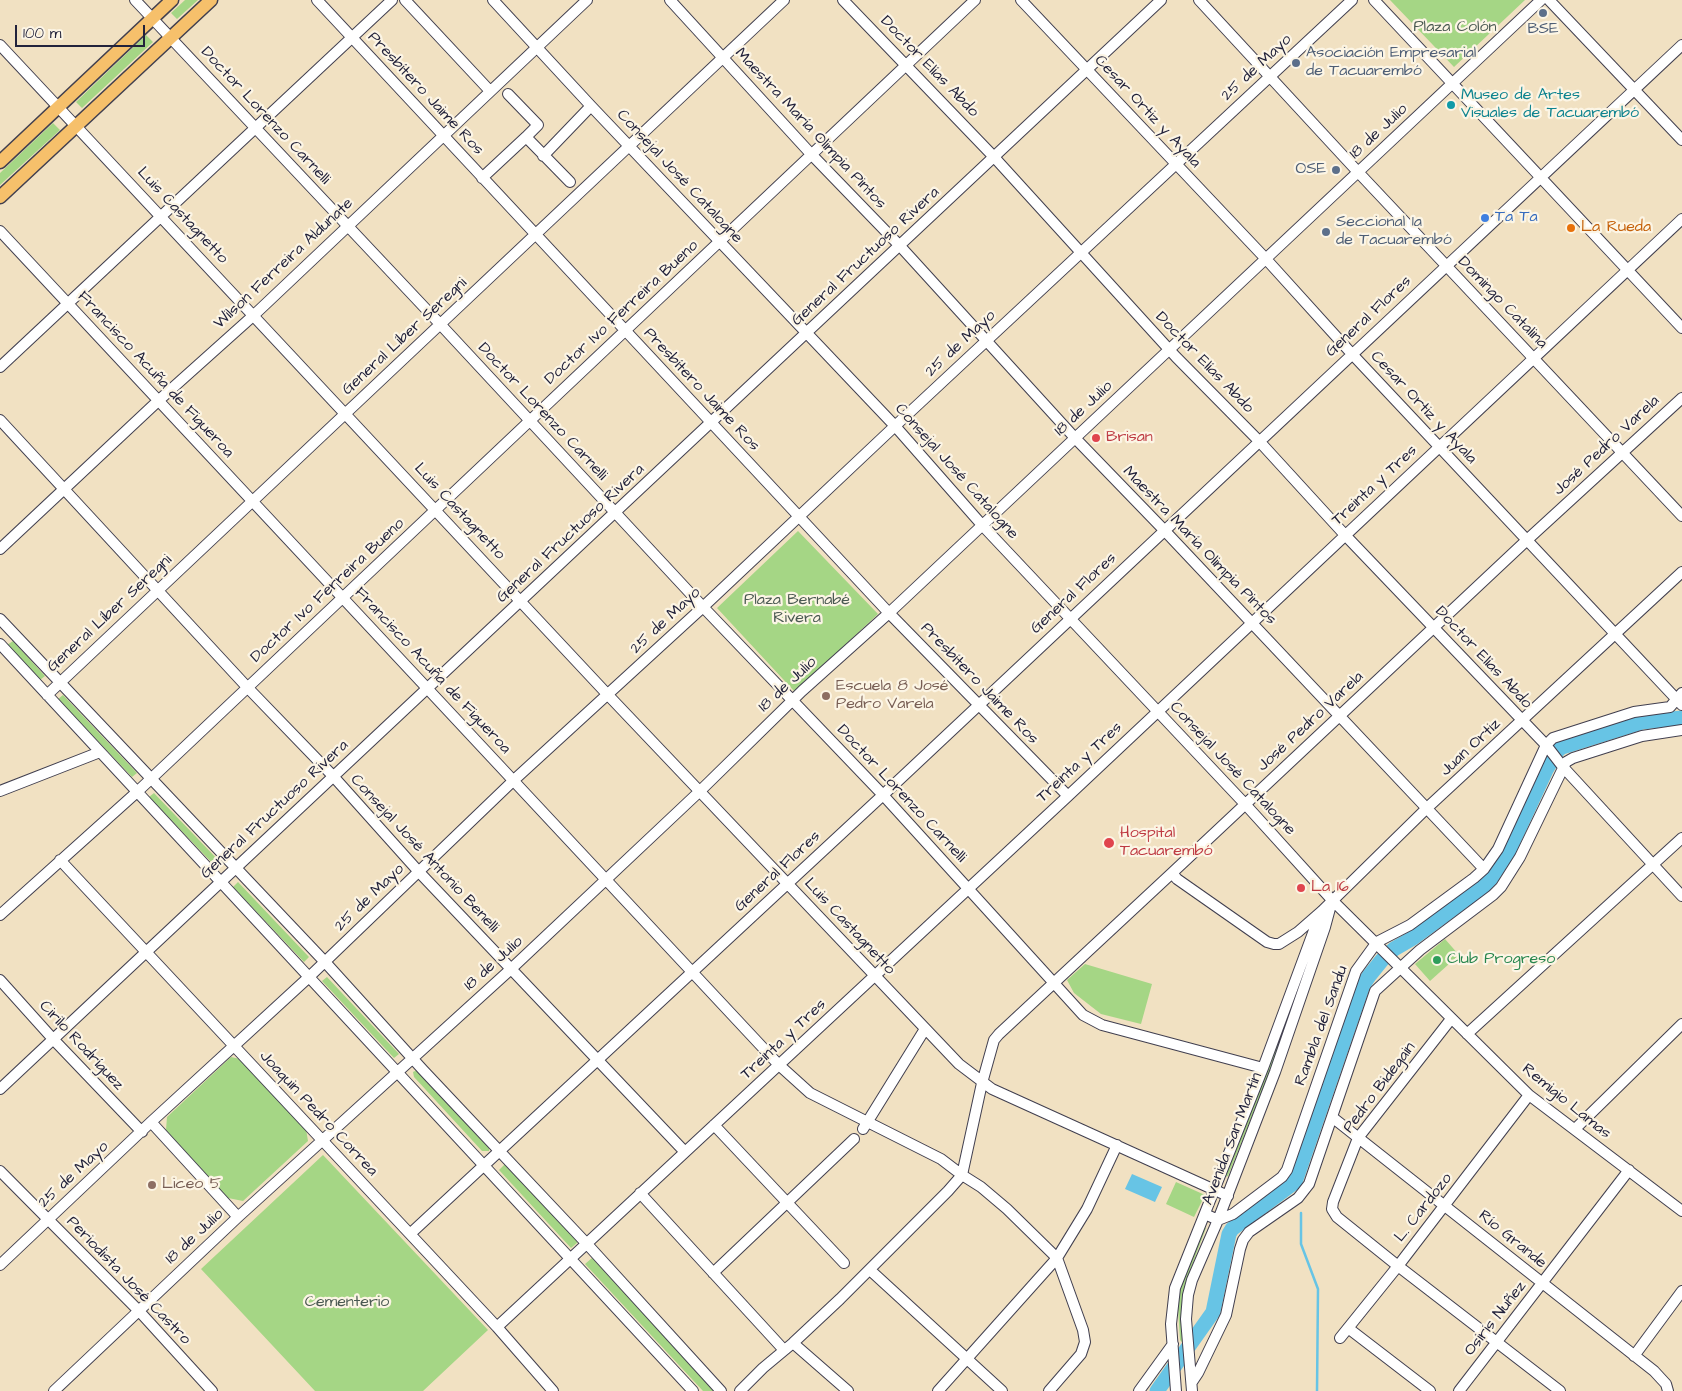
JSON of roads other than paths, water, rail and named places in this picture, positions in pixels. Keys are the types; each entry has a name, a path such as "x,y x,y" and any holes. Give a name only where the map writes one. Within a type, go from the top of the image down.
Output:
{"main road":[{"path":"0,162 172,0"},
{"path":"0,197 211,0"}],"street":[{"name":"Doctor Lorenzo Carnelli","path":"135,0 440,324 703,608 883,795 1083,1015 1092,1021 1263,1068"},
{"name":"Presbítero Jaime Ros","path":"317,0 889,613 1068,796"},
{"path":"0,367 392,0"},
{"path":"405,0 490,91"},
{"name":"Consejal José Catalogne","path":"493,0 719,242 895,426 982,525 1245,804 1332,900 1400,966"},
{"name":"Maestra María Olimpia Pintos","path":"670,0 811,154 987,340 1075,438 1484,869"},
{"name":"General Líber Seregni","path":"47,695 784,0"},
{"name":"Doctor Elías Abdo","path":"843,0 994,157 1169,350 1258,441 1522,721 1682,896"},
{"name":"Doctor Ivo Ferreira Bueno","path":"0,915 151,779 975,0"},
{"name":"Cesar Ortiz y Ayala","path":"1021,0 1266,259 1352,354 1615,634 1680,699"},
{"name":"General Fructuoso Rivera","path":"0,1089 1161,0"},
{"name":"Domingo Catalina","path":"1199,0 1445,266 1682,516"},
{"name":"25 de Mayo","path":"0,1264 325,962 514,780 703,608 895,426 1352,0"},
{"path":"1374,0 1682,328"},
{"name":"18 de Julio","path":"54,1391 238,1217 511,969 700,791 792,701 889,613 1541,0"},
{"path":"1549,0 1682,140"},
{"name":"Wilson Ferreira Aldunate","path":"0,549 158,401 254,315 584,1"},
{"name":"Luis Castagnetto","path":"0,45 608,695 959,1064 992,1089 1228,1196"},
{"name":"General Flores","path":"410,1234 883,795 1682,45"},
{"path":"482,178 538,124 508,94"},
{"path":"543,156 591,106"},
{"path":"526,137 570,182"},
{"name":"Treinta y Tres","path":"497,1327 1158,712 1682,219"},
{"name":"Francisco Acuña de Figueroa","path":"0,232 779,1065 810,1093 865,1125 941,1159 1000,1203 1057,1258"},
{"name":"José Pedro Varela","path":"962,1175 982,1082 994,1040 1527,540 1682,398"},
{"name":"Consejal José Antonio Benelli","path":"0,420 247,687 333,776 419,872 685,1152"},
{"name":"Juan Ortiz","path":"1172,874 1267,942 1279,944 1298,932 1322,911 1427,808 1682,572"},
{"path":"0,618 235,869 325,962 721,1391"},
{"path":"12,631 0,643 396,1073 571,1258 693,1391"},
{"path":"1378,944 1410,925 1484,869 1498,850 1553,738 1625,714 1670,707 1680,699"},
{"path":"1192,1383 1226,1315 1240,1249 1244,1240 1249,1232 1305,1192 1309,1184 1375,991 1400,966 1494,895 1501,887 1520,857 1561,764 1581,755 1648,735 1682,730"},
{"path":"0,790 100,752"},
{"path":"1467,1034 1682,838"},
{"name":"Joaquin Pedro Correa","path":"60,860 497,1327 553,1391"},
{"name":"Avenida San Martín","path":"1192,1383 1186,1319 1188,1295 1192,1280 1228,1196 1281,1054 1325,927 1332,900"},
{"name":"Avenida San Martín","path":"1175,1388 1172,1310 1175,1288 1263,1068 1322,911"},
{"name":"Rambla del Sandu","path":"1218,1220 1232,1214 1282,1177 1287,1170 1352,980 1378,944"},
{"name":"Remigio Lamas","path":"1400,966 1451,1019 1530,1095 1680,1207"},
{"name":"Cirilo Rodríguez","path":"0,980 53,1039 142,1132"},
{"name":"Pedro Bidegain","path":"1398,1266 1337,1217 1332,1209 1333,1202 1358,1138 1451,1019"},
{"path":"1575,1129 1682,1024"},
{"path":"865,1125 925,1029"},
{"name":"L. Cardozo","path":"1340,1338 1530,1095"},
{"name":"Río Grande","path":"1332,1117 1661,1377 1668,1391"},
{"path":"151,1122 238,1217"},
{"path":"714,1125 844,1263"},
{"path":"713,1273 854,1139"},
{"path":"938,1391 968,1360 1057,1258 1087,1209 1117,1145"},
{"name":"Osiris Nuñez","path":"1459,1391 1629,1170"},
{"name":"Periodista José Castro","path":"0,1171 139,1311 212,1391"},
{"path":"740,1391 870,1270 962,1175"},
{"path":"640,1194 784,1350"},
{"path":"1205,1214 1218,1220"},
{"path":"1049,1391 1081,1354 1085,1342 1083,1330 1057,1258"},
{"path":"1398,1266 1560,1391"},
{"path":"870,1270 1002,1391"},
{"path":"1634,1356 1682,1291"},
{"path":"1348,1328 1430,1391"},
{"path":"793,1343 848,1391"},
{"path":"1139,1391 1173,1344"}],"water":[{"path":"1132,1174 1162,1187 1155,1202 1125,1189"}],"waterway":[{"path":"1157,1391 1213,1312 1229,1234 1232,1229 1295,1182 1363,985 1369,976 1394,949 1413,938 1483,887 1491,878 1508,852 1546,770 1558,750 1562,747 1642,722 1682,718"},
{"path":"1301,1213 1301,1244 1318,1289 1317,1391"}],"place":[{"name":"BSE","path":"1543,13"},
{"name":"Asociación Empresarial de Tacuarembó","path":"1296,63"},
{"name":"Museo de Artes Visuales de Tacuarembó","path":"1451,105"},
{"name":"OSE","path":"1336,170"},
{"name":"Ta Ta","path":"1485,218"},
{"name":"La Rueda","path":"1571,228"},
{"name":"Seccional 1a de Tacuarembó","path":"1326,232"},
{"name":"Brisan","path":"1096,438"},
{"name":"Escuela 8 José Pedro Varela","path":"826,696"},
{"name":"Hospital Tacuarembó","path":"1109,843"},
{"name":"La 16","path":"1301,888"},
{"name":"Club Progreso","path":"1437,960"},
{"name":"Liceo 5","path":"152,1185"}],"park label":[{"name":"Plaza Colón","path":"1455,28"},
{"name":"Plaza Bernabé Rivera","path":"797,610"},
{"name":"Cementerio","path":"347,1303"}]}
